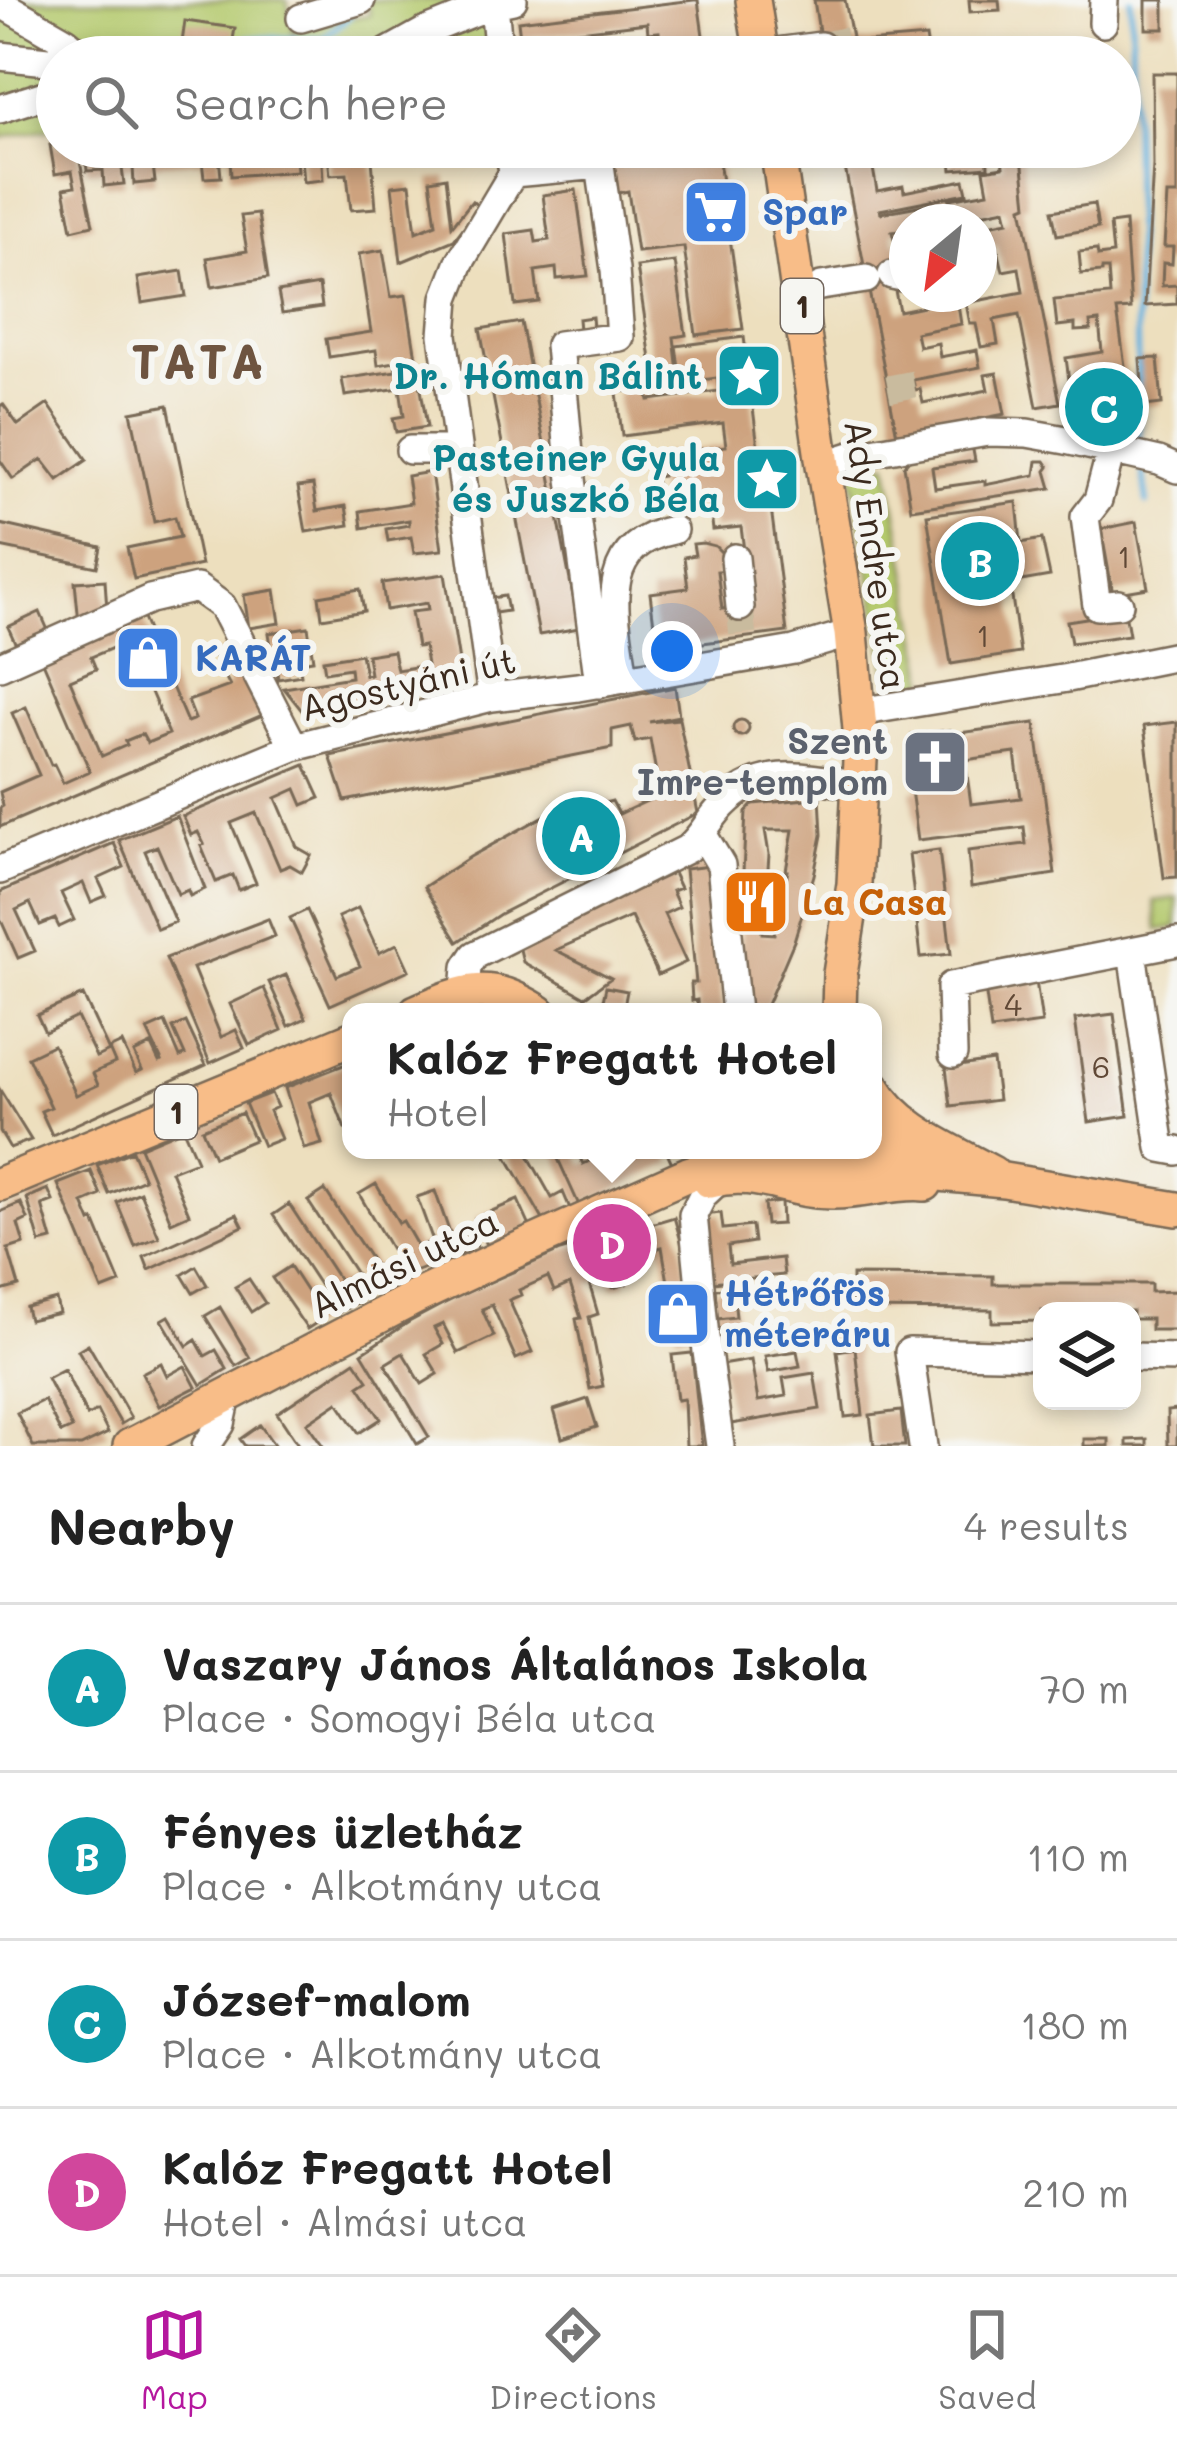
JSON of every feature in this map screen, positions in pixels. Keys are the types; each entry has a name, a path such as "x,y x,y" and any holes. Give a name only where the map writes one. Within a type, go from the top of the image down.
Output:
{"main road":[{"path":"753,0 759,36"},
{"name":"Ady Endre utca","path":"780,168 851,632 861,740 854,884 840,974"},
{"name":"1","path":"824,1003 840,974"},
{"name":"1","path":"832,1003 840,974"},
{"name":"1","path":"840,974 842,1003"},
{"path":"438,1003 465,992 493,991 523,1003"},
{"name":"1","path":"0,1184 342,1043"},
{"path":"882,1101 906,1125 1004,1180"},
{"path":"882,1137 1004,1180"},
{"name":"Almási utca","path":"130,1446 223,1428 414,1298 688,1174 733,1159"},
{"path":"800,1159 809,1165 831,1159"},
{"path":"855,1159 1177,1209"},
{"path":"624,1203 721,1178 759,1177 833,1192 895,1183 950,1186 1004,1180"}],"street":[{"path":"301,15 361,0"},
{"path":"417,36 503,2 501,36"},
{"path":"0,3 57,36"},
{"path":"0,56 36,60"},
{"path":"0,109 36,98"},
{"path":"492,698 443,335 446,298 507,168"},
{"path":"600,168 620,337 559,345 570,464 611,681"},
{"path":"821,286 888,278"},
{"path":"823,466 854,455 988,432 1027,434 1177,470"},
{"path":"410,450 457,450"},
{"path":"1120,604 1097,606 1085,518 1130,456"},
{"path":"611,681 613,595 620,566 652,534 673,530"},
{"path":"735,558 740,607"},
{"path":"0,667 150,599 197,588 222,606 293,747"},
{"name":"Agostyáni út","path":"0,870 293,747 492,698 611,681 743,648 794,650 851,632"},
{"path":"858,712 1177,656"},
{"path":"465,992 467,967 475,955 687,849 729,799 754,782 789,774 860,787"},
{"path":"703,835 721,865 735,1003"},
{"path":"953,1054 951,986 1177,942"},
{"path":"1132,952 1161,1148 1177,1151"},
{"path":"720,1446 693,1215 703,1195 721,1178"},
{"path":"668,1192 693,1215"},
{"path":"923,1446 908,1352 1033,1355"},
{"path":"1141,1358 1177,1358"}],"green space":[{"path":"0,0 287,0 293,36 36,36 36,131 0,138"},
{"path":"367,0 485,0 490,36 296,36 294,26 370,15"},
{"path":"888,463 927,684 905,687 888,676 853,477 856,469"},
{"path":"1177,898 1177,927 1158,930 1154,901"}],"building":[{"path":"698,0 703,36 660,36 659,32 648,33 647,23 520,36 518,21"},
{"path":"814,0 845,0 852,36 820,36"},
{"path":"969,0 999,0 1000,10 970,12"},
{"path":"1146,0 1164,0 1164,29 1146,29"},
{"path":"185,21 235,28 234,36 183,36"},
{"path":"1152,73 1177,73 1177,195 1167,195 1164,247 1173,247 1172,264 1163,263 1162,286 1177,285 1177,304 1145,306 1153,165"},
{"path":"54,168 81,168 93,225 72,230 64,188 75,186 72,171 55,174"},
{"path":"122,168 124,184 104,186 103,170 87,171"},
{"path":"133,168 153,168 155,182 134,184"},
{"path":"203,168 220,168 221,177 204,178"},
{"path":"231,168 297,168 297,171 231,176"},
{"path":"302,168 322,168 323,180 303,182"},
{"path":"329,168 373,168 376,208 351,210 347,174 330,175"},
{"path":"609,168 720,168 743,329 696,335 684,247 637,252 628,191 613,194"},
{"path":"845,168 873,168 877,191 903,186 904,192 964,180 967,193 889,204 880,210 889,211 889,312 959,312 961,324 916,333 919,347 938,343 940,357 977,350 980,367 913,380 915,390 920,389 923,403 988,390 985,375 997,373 1005,414 897,435"},
{"path":"1023,168 1027,205 1022,207 1060,403 1037,407 1019,315 994,320 998,344 981,347 976,324 970,324 968,312 997,312 997,297 1023,292 1019,268 1003,271 997,245 997,223 1008,221 1005,209 997,211 997,204 954,204 950,199 988,192 984,170"},
{"path":"446,177 452,226 472,201 479,207 454,240 401,262 392,186 410,184 416,232 436,224 430,180"},
{"path":"576,190 588,276 557,279 556,268 535,271 539,302 515,305 506,234 534,230 536,242 549,240 543,195"},
{"path":"1094,204 1098,228 1057,235 1052,211"},
{"path":"258,214 268,278 212,287 207,258 247,251 241,216"},
{"path":"1125,222 1131,309 1117,310 1126,373 1118,374 1125,429 1098,432 1096,415 1086,416 1084,400 1095,399 1092,377 1069,380 1066,358 1102,352 1099,321 1090,322 1091,330 1075,331 1075,324 1057,326 1054,300 1110,295 1108,269 1081,274 1079,252 1113,254 1110,224"},
{"path":"383,250 391,297 406,295 427,427 396,432 393,418 404,416 400,388 345,396 342,379 396,371 395,362 378,365 376,350 329,357 326,339 371,332 359,254"},
{"path":"675,262 686,335 674,337 678,372 666,374 667,384 650,387 646,366 652,366 637,267"},
{"path":"182,271 186,296 142,303 138,278"},
{"path":"319,285 322,307 282,313 278,292"},
{"path":"592,317 593,328 579,330 578,319"},
{"path":"521,322 579,628 539,635 480,329"},
{"path":"744,337 787,632 657,649 650,593 688,588 684,557 695,555 693,544 715,546 725,556 729,570 717,571 722,609 751,606 741,527 713,530 709,497 660,504 659,454 726,446 723,423 622,436 617,392 647,389 649,400 719,391 717,378 681,383 676,346"},
{"path":"1158,358 1162,404 1144,406 1140,359"},
{"path":"3,404 18,425 48,404 87,460 58,480 42,459 13,479 0,460"},
{"path":"168,405 201,565 134,579 127,548 180,537 175,517 154,522 131,412"},
{"path":"972,445 975,461 932,467 935,488 1035,475 1037,461 1045,461 1051,488 911,509 904,466 909,460"},
{"path":"431,472 442,550 414,553 411,537 388,541 386,529 409,525 409,520 362,528 360,511 411,503 407,476"},
{"path":"313,485 317,511 346,506 349,525 306,532 298,487"},
{"path":"1017,502 1021,543 1042,539 1050,576 1010,583 1020,653 951,664 927,515"},
{"path":"1136,522 1148,588 1113,594 1101,529"},
{"path":"0,524 101,547 97,567 0,547"},
{"path":"445,574 463,687 391,702 303,712 284,688 351,677 350,668 325,672 323,660 361,654 365,675 370,674 367,655 393,651 397,670 427,665 424,646 417,647 411,612 428,610 427,603 386,610 382,583"},
{"path":"105,580 107,610 79,623 75,582"},
{"path":"360,589 364,611 322,618 319,596"},
{"path":"275,590 280,623 249,628 244,595"},
{"path":"505,596 508,611 495,613 492,598"},
{"path":"40,612 51,637 19,651 8,627"},
{"path":"1125,612 1129,635 1071,643 1067,621"},
{"path":"141,614 187,722 195,719 188,701 230,686 214,655 233,645 265,714 0,827 0,792 39,775 12,713 26,707 63,783 90,771 41,657","holes":["129,641 169,734 147,743 142,734 102,756 70,680 96,669 91,657"]},
{"path":"308,627 313,660 299,662 301,675 278,679 276,665 292,663 289,650 272,652 269,633"},
{"path":"675,687 679,716 649,722 679,719 698,813 500,914 458,942 424,887 564,805 568,813 612,801 619,814 660,795 650,739 635,742 631,726 612,730 612,748 345,801 330,756"},
{"path":"741,720 749,728 741,736 733,728"},
{"path":"1177,722 1177,877 1164,878 1144,726"},
{"path":"1035,723 1055,874 971,887 968,851 1026,844 1024,827 918,840 911,790 919,789 912,735 950,730 951,734","holes":["1015,753 1021,798 971,804 965,760"]},
{"path":"305,765 320,798 303,805 296,789 276,798 297,847 311,855 302,872 290,865 280,869 256,813 231,823 256,883 239,890 233,875 216,882 198,832 191,835 183,816"},
{"path":"808,792 820,796 822,835 814,875 794,941 768,1003 741,1003 746,812 753,804 806,799","holes":["765,830 793,830 774,934 762,933 769,854"]},
{"path":"177,816 205,889 190,896 188,890 178,894 157,846 145,851 175,922 157,929 119,840"},
{"path":"114,843 124,867 98,879 106,896 91,902 83,883 61,893 74,920 59,927 55,919 40,925 30,903 16,910 35,951 18,958 0,918 0,892"},
{"path":"939,850 951,954 921,957 909,854"},
{"path":"710,866 722,1003 692,1001 691,983 696,983 685,869"},
{"path":"673,873 680,888 672,891 679,907 664,914 686,962 658,975 631,917 556,950 611,978 585,997 523,962 519,945"},
{"path":"358,908 379,953 397,944 409,970 330,1005 290,918 307,910 337,976 360,966 338,917"},
{"path":"268,919 275,936 193,968 221,1037 236,1030 244,1048 210,1063 166,958"},
{"path":"286,975 306,1018 289,1026 269,982"},
{"path":"1036,981 1042,1023 991,1030 985,988"},
{"path":"606,987 627,991 625,1003 603,1003"},
{"path":"264,988 282,1030 249,1045 230,1004"},
{"path":"83,995 109,1051 96,1057 77,1017 45,1032 37,1015"},
{"path":"1114,1014 1128,1116 1089,1122 1075,1019"},
{"path":"165,1022 180,1057 185,1055 173,1028 186,1022 206,1065 52,1135 41,1111 51,1107 28,1057 53,1045 76,1095 98,1085 93,1073 115,1063 109,1049 122,1043 136,1073 142,1070 134,1053 151,1045 162,1061 147,1030"},
{"path":"993,1061 998,1100 951,1106 946,1068"},
{"path":"342,1066 342,1121 331,1093 309,1102 322,1144 304,1149 285,1088"},
{"path":"0,1090 31,1140 10,1148 0,1131"},
{"path":"271,1093 277,1107 269,1111 281,1139 263,1146 245,1103"},
{"path":"242,1113 254,1140 214,1157 202,1129"},
{"path":"183,1129 197,1161 171,1171 189,1214 171,1222 140,1147"},
{"path":"132,1151 144,1179 109,1194 97,1165"},
{"path":"508,1159 530,1159 552,1198 563,1192 571,1211 545,1223"},
{"path":"558,1159 580,1159 583,1164 594,1159 670,1159 672,1163 579,1205"},
{"path":"91,1171 101,1195 83,1203 120,1283 102,1290 58,1184"},
{"path":"376,1184 418,1247 433,1241 417,1197 435,1191 452,1239 472,1232 478,1249 406,1275 359,1194"},
{"path":"48,1189 53,1201 42,1205 52,1240 40,1243 27,1198"},
{"path":"325,1190 376,1267 388,1261 399,1280 370,1295 308,1201"},
{"path":"140,1192 159,1237 135,1246 117,1202"},
{"path":"518,1200 531,1229 488,1247 475,1218"},
{"path":"781,1202 782,1224 766,1225 764,1204"},
{"path":"21,1203 28,1219 18,1224 24,1244 8,1249 19,1286 1,1291 0,1212"},
{"path":"289,1204 341,1283 352,1277 364,1299 338,1313 273,1215"},
{"path":"721,1213 723,1229 752,1226 754,1242 728,1246 730,1264 782,1258 784,1275 711,1282 703,1215"},
{"path":"237,1214 243,1226 149,1270 144,1257"},
{"path":"674,1217 696,1332 677,1335 662,1247 619,1260 626,1284 613,1288 609,1276 589,1283 598,1314 589,1317 603,1386 590,1389 576,1319 581,1318 570,1284 554,1291 548,1277 509,1300 532,1352 516,1359 492,1305 482,1309 494,1336 458,1353 443,1324 434,1328 443,1344 426,1354 438,1374 422,1384 403,1353 385,1364 429,1437 417,1444 362,1353 454,1298 560,1251"},
{"path":"196,1266 207,1285 193,1293 182,1275"},
{"path":"290,1266 324,1318 307,1329 272,1278"},
{"path":"852,1275 993,1276 993,1284 1151,1284 1151,1292 1177,1291 1177,1330 1151,1330 1151,1319 1141,1319 1141,1302 1033,1302 1033,1321 992,1322 992,1310 852,1309"},
{"path":"249,1279 265,1303 251,1312 235,1287"},
{"path":"733,1288 736,1317 717,1319 715,1289"},
{"path":"56,1299 59,1313 29,1320 26,1307"},
{"path":"220,1307 250,1358 236,1366 205,1316"},
{"path":"169,1316 187,1346 196,1340 205,1356 216,1350 227,1369 201,1385 162,1320"},
{"path":"88,1344 131,1418 121,1424 78,1350"},
{"path":"855,1348 863,1415 845,1417 837,1351"},
{"path":"797,1351 800,1366 768,1372 765,1356"},
{"path":"692,1353 702,1446 686,1446 684,1399 677,1400 672,1355"},
{"path":"751,1360 758,1401 786,1396 783,1378 814,1373 820,1409 731,1424 721,1365"},
{"path":"355,1361 368,1380 359,1386 381,1419 359,1433 338,1402 307,1423 323,1446 299,1446 277,1413"},
{"path":"161,1363 167,1376 185,1366 196,1387 159,1406 142,1373"},
{"path":"64,1369 87,1416 97,1411 108,1433 81,1446 33,1446 17,1413 44,1400 61,1433 72,1428 47,1378"},
{"path":"588,1399 597,1427 562,1438 554,1410"},
{"path":"1177,1410 1177,1446 1168,1446 1167,1411"},
{"path":"901,1411 905,1446 874,1446 870,1415"},
{"path":"260,1425 275,1446 245,1446 240,1439"},
{"path":"1084,1439 1109,1439 1109,1446 1084,1446"},
{"path":"1147,1439 1147,1446 1127,1446 1127,1440"}],"waterway":[{"path":"1131,0 1132,36"},
{"path":"326,36 350,16"},
{"path":"1134,168 1139,446"},
{"path":"1142,465 1147,503"}],"tunnel":[{"path":"888,389 914,384"},
{"path":"740,607 743,638"}],"place":[{"name":"Spar","path":"716,212"},
{"name":"Dr. Hóman Bálint","path":"749,376"},
{"name":"József-malom","path":"1104,407"},
{"name":"Pasteiner Gyula és Juszkó Béla","path":"767,479"},
{"name":"Fényes üzletház","path":"980,561"},
{"name":"KARÁT","path":"148,658"},
{"name":"Szent Imre-templom","path":"935,762"},
{"name":"Vaszary János Általános Iskola","path":"581,836"},
{"name":"La Casa","path":"756,902"},
{"name":"Kalóz Fregatt Hotel","path":"612,1243"},
{"name":"Hétrőfös méteráru","path":"678,1314"}],"district":[{"name":"TATA","path":"199,362"}]}
